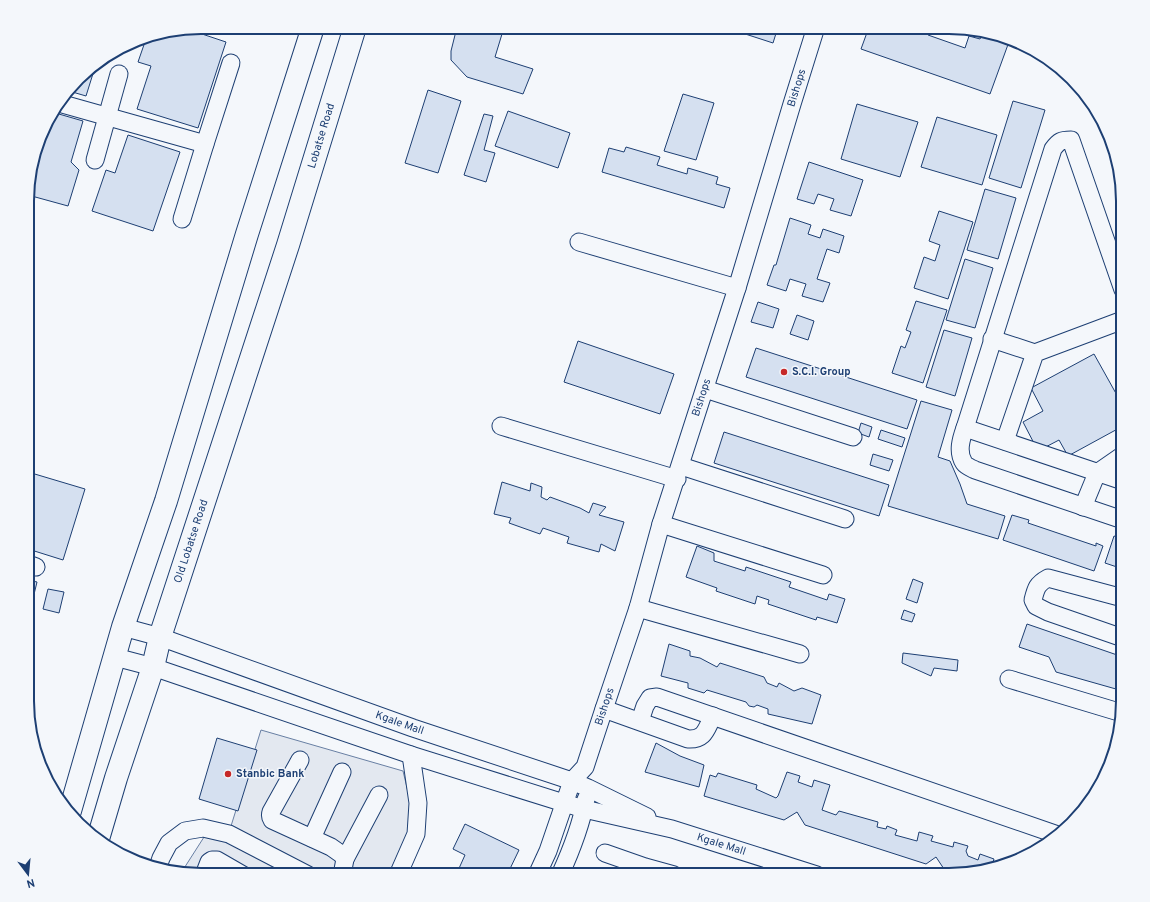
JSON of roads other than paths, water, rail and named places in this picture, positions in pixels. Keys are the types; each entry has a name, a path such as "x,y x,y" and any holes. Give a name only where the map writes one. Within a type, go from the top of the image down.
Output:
{"highway":[{"path":"71,807 123,627 166,501 247,234 311,34"},
{"name":"Lobatse Road","path":"288,245 353,34"},
{"name":"Old Lobatse Road","path":"99,834 116,778 153,668 160,637 288,245"}],"street":[{"name":"Bishops","path":"572,781 585,767 638,608 662,524 814,34"},
{"path":"182,219 231,63"},
{"path":"94,160 119,74"},
{"path":"64,105 205,144"},
{"path":"1116,269 1072,140 1063,140 1053,149 960,441 960,454 964,464 975,470 1116,518"},
{"path":"579,242 736,288"},
{"path":"992,339 1035,353 1116,323"},
{"path":"1005,441 1035,353"},
{"path":"705,389 853,436"},
{"path":"501,426 679,472 845,519"},
{"path":"964,428 1116,479"},
{"path":"1083,506 1097,473 1116,460"},
{"path":"662,524 822,575"},
{"path":"1116,596 1048,578 1041,582 1037,587 1033,600 1036,606 1048,612 1116,636"},
{"path":"638,608 800,654"},
{"name":"Kgale Mall","path":"123,627 160,637 413,728 572,781 672,829"},
{"name":"Kgale Mall","path":"115,657 153,668 411,755 564,803 672,829 795,868"},
{"path":"1009,679 1116,711"},
{"path":"640,721 645,706 650,698 657,697 1052,833"},
{"path":"604,709 688,739 695,739 703,735 713,716"},
{"path":"401,868 416,834 418,803 411,755"},
{"path":"300,760 270,814 272,820 331,847 341,854 343,867"},
{"name":"Bishops","path":"584,809 588,788 585,767"},
{"path":"312,838 342,772"},
{"path":"540,868 548,851 572,781"},
{"path":"343,867 379,795"},
{"path":"563,868 569,856 584,809"},
{"path":"160,862 169,843 185,831 202,828 230,834 295,868"},
{"path":"605,854 636,868"},
{"path":"207,868 212,860 217,860 231,868"}],"place":[{"name":"S.C.I. Group","path":"784,372"},
{"name":"Stanbic Bank","path":"228,774"}]}
